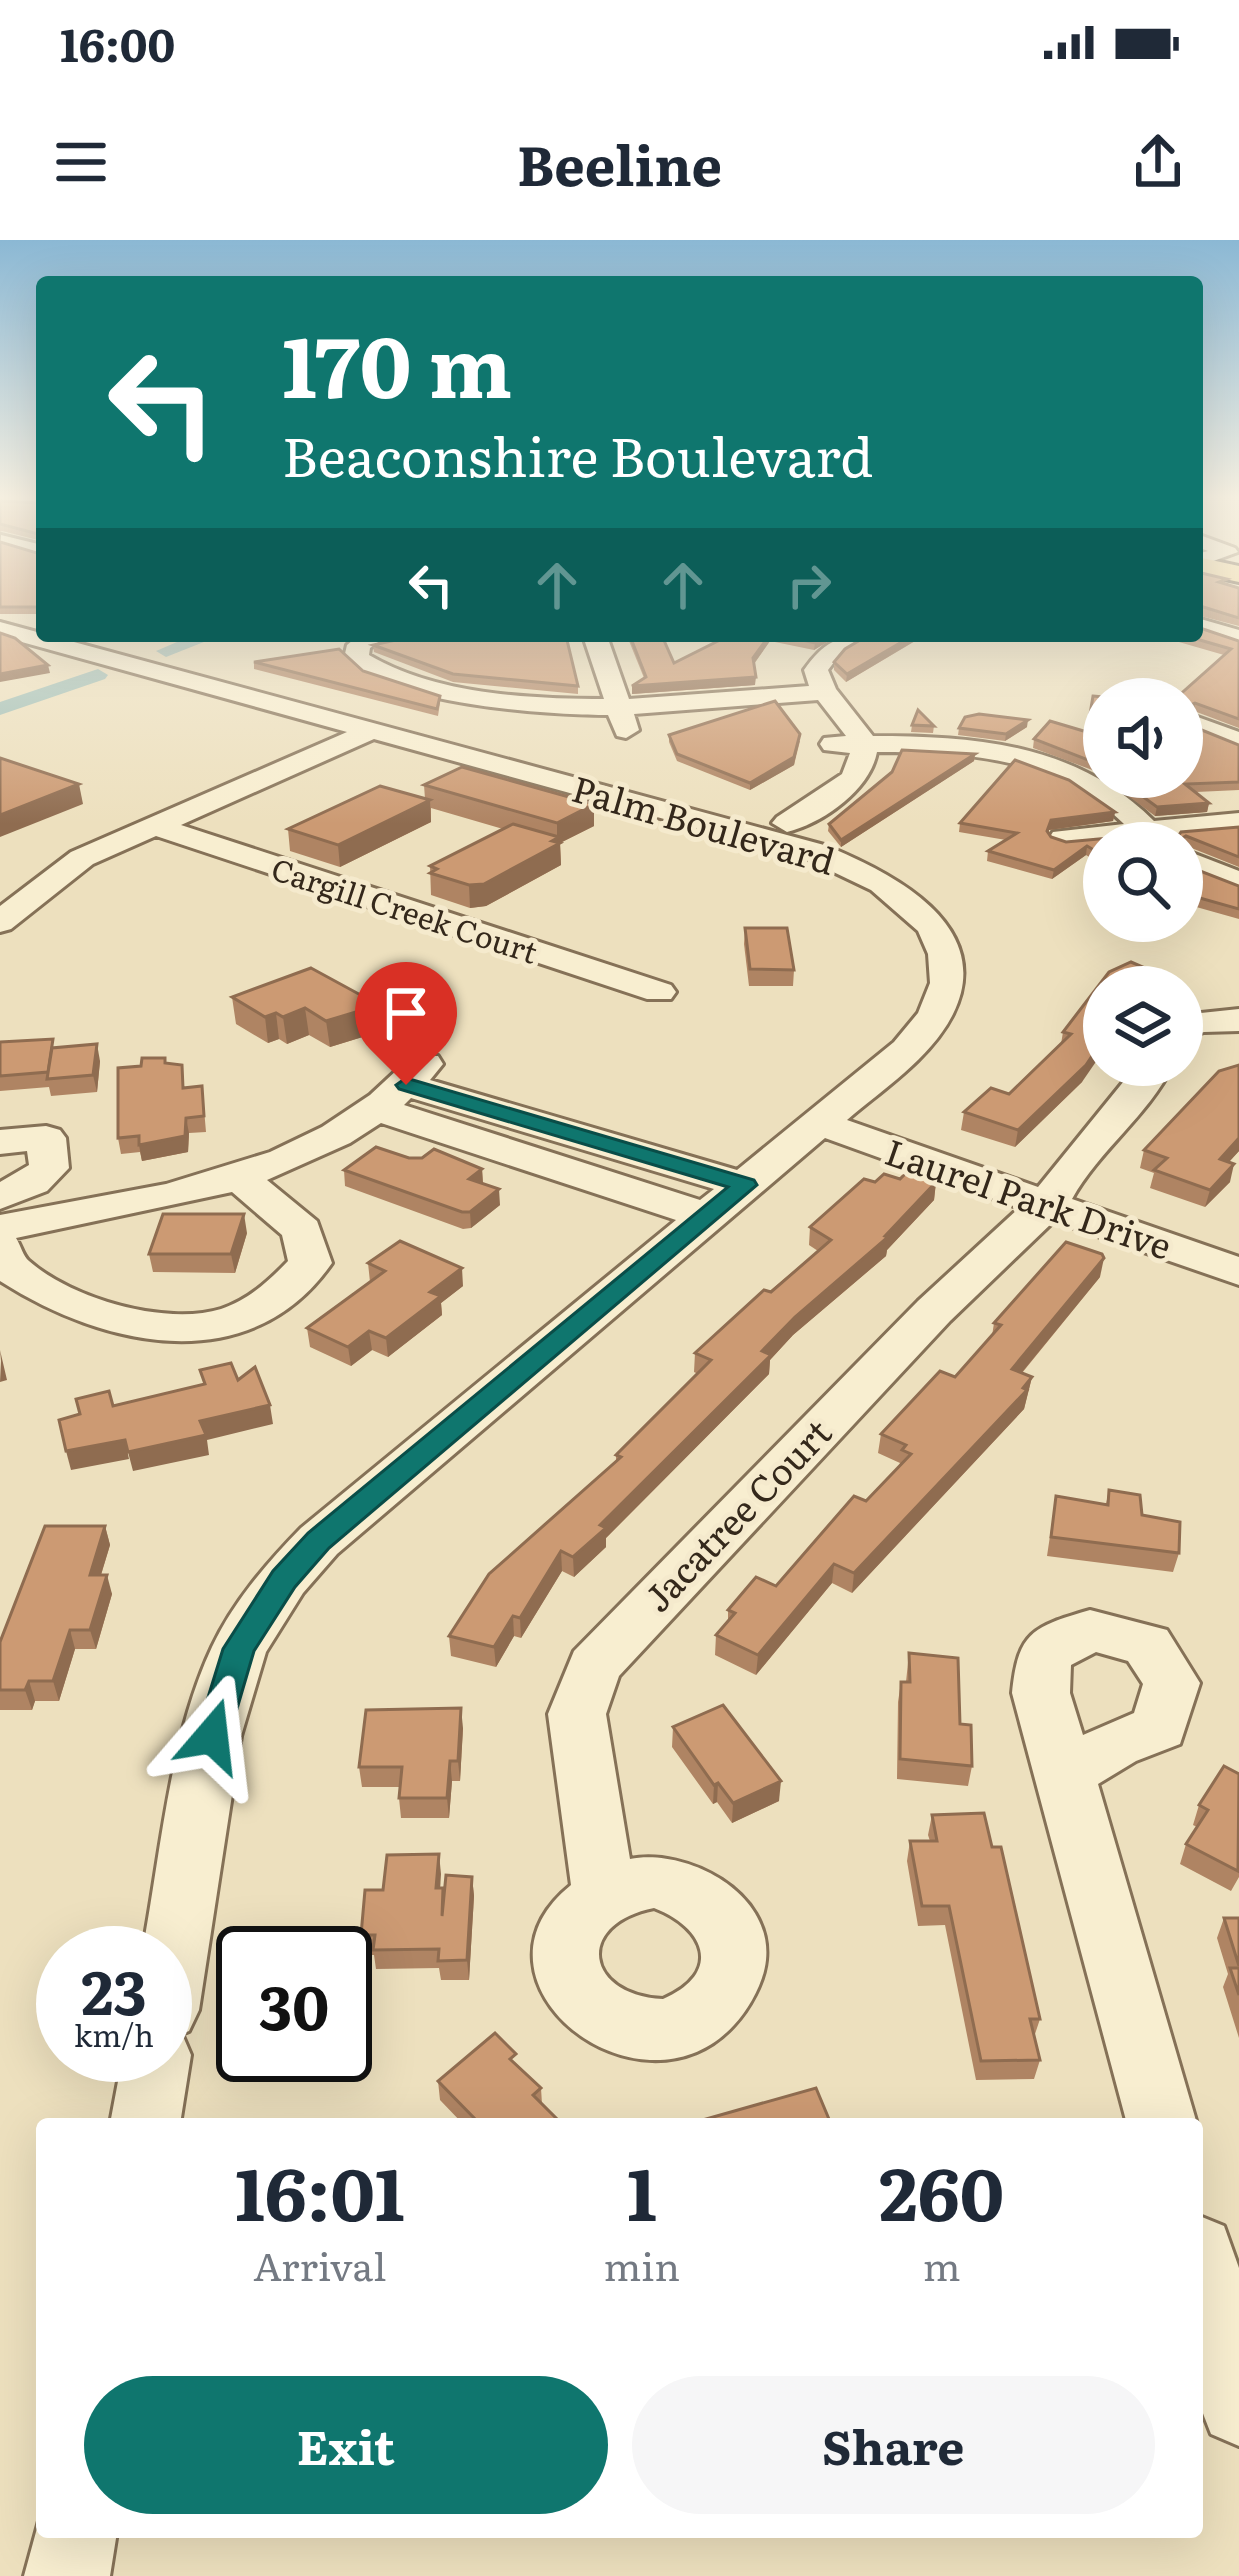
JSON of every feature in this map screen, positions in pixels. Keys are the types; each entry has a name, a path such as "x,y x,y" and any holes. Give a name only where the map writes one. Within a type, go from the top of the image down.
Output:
{"street":[{"path":"1203,627 1239,637"},
{"name":"Palm Boulevard","path":"0,629 36,636"},
{"path":"0,654 37,642"},
{"name":"Palm Boulevard","path":"63,642 766,836 844,862 911,903 944,945 949,965 940,1012 907,1050 319,1540 260,1613 239,1649 212,1736 179,1926"},
{"path":"365,642 356,658 387,674 527,705 623,718 824,692"},
{"path":"597,642 623,718"},
{"path":"814,642 789,662 795,694 833,744"},
{"path":"787,823 857,773 866,755 866,744 818,684 818,663 846,642"},
{"path":"1203,727 1239,741"},
{"path":"0,922 82,858 373,730"},
{"path":"833,744 996,749 1046,761 1102,790 1137,822"},
{"path":"754,814 821,773 833,744"},
{"path":"793,793 823,800"},
{"path":"1203,828 1239,822"},
{"name":"Cargill Creek Court","path":"151,825 659,992"},
{"path":"1064,838 1083,838"},
{"path":"1203,867 1239,882"},
{"path":"1203,1021 1239,1020"},
{"path":"403,1086 704,1217"},
{"path":"0,1228 238,1176 315,1145 403,1086 746,1185"},
{"name":"Jacatree Court","path":"604,1892 577,1714 594,1666 934,1311 1048,1204 1066,1173 1143,1086"},
{"name":"Laurel Park Drive","path":"819,1123 1239,1273"},
{"path":"0,1142 46,1138 49,1168 33,1182 0,1197"},
{"path":"0,1246 5,1264 73,1304 192,1332 225,1327 294,1284 310,1263 302,1230 238,1176"},
{"path":"1066,1774 1160,2118"},
{"path":"147,2118 153,2082"},
{"path":"1203,2275 1239,2406"},
{"path":"68,2576 74,2538"}],"building":[{"path":"1203,606 1239,606 1239,618 1203,607"},
{"path":"1203,629 1239,641 1239,719 1203,706 1203,678 1199,678 1231,649 1203,641"},
{"path":"0,633 15,638 48,665 0,674"},
{"path":"567,642 578,686 453,674 373,645"},
{"path":"632,642 665,642 674,663 716,642 765,642 753,658 756,677 632,686 646,677"},
{"path":"857,642 902,642 847,674 834,662"},
{"path":"339,649 363,671 440,696 437,709 254,662"},
{"path":"775,701 800,734 794,757 750,783 677,754 669,735"},
{"path":"918,710 934,726 912,725"},
{"path":"979,714 1028,720 1006,734 959,728 965,717"},
{"path":"1050,721 1083,731 1083,758 1034,739"},
{"path":"1203,730 1239,745 1239,782 1203,783"},
{"path":"902,750 975,754 841,840 829,824 892,772"},
{"path":"0,758 79,784 0,815"},
{"path":"1015,760 1069,780 1083,790 1083,798 1095,798 1115,812 1051,820 1047,831 1051,837 1083,840 1083,849 1054,870 988,851 1017,833 960,823"},
{"path":"462,767 594,804 557,823 424,785"},
{"path":"380,786 430,800 338,845 288,829"},
{"path":"1145,798 1203,798 1209,803 1157,807"},
{"path":"513,824 559,837 552,841 560,843 484,884 469,885 430,873 437,869 430,866"},
{"path":"1239,827 1239,857 1203,843 1203,830"},
{"path":"1203,872 1239,886 1239,909 1203,899"},
{"path":"745,928 787,928 794,970 750,969"},
{"path":"311,968 379,1005 326,1021 305,1008 283,1017 276,1013 265,1017 232,997"},
{"path":"1083,1006 1083,1068 1018,1130 964,1112 991,1088 1009,1094 1071,1034 1063,1032"},
{"path":"53,1039 48,1072 0,1076 0,1042"},
{"path":"97,1044 93,1075 47,1079 52,1048"},
{"path":"142,1058 165,1058 165,1063 182,1065 183,1088 202,1086 204,1116 186,1118 185,1136 139,1145 139,1136 118,1138 118,1068 141,1066"},
{"path":"1239,1065 1239,1138 1220,1159 1234,1164 1210,1190 1154,1170 1167,1158 1144,1150 1219,1071"},
{"path":"376,1147 409,1158 422,1158 434,1149 482,1169 469,1179 499,1189 470,1212 462,1212 344,1170"},
{"path":"907,1172 936,1182 888,1237 762,1351 771,1355 600,1525 606,1528 573,1557 561,1551 520,1618 513,1616 494,1647 449,1636 489,1574 621,1457 616,1455 711,1360 695,1353 764,1290 771,1292 831,1240 810,1227 864,1179 875,1182 884,1174 900,1179"},
{"path":"163,1214 244,1214 231,1254 149,1254"},
{"path":"400,1241 462,1268 430,1292 441,1296 386,1338 369,1331 348,1347 307,1328 385,1271 368,1263"},
{"path":"1066,1242 1104,1258 1012,1369 1032,1377 1023,1388 1027,1390 854,1573 834,1564 758,1655 716,1635 735,1613 728,1610 756,1577 776,1586 854,1496 866,1501 911,1454 902,1450 906,1445 881,1434 940,1371 955,1377 1001,1325 994,1323"},
{"path":"231,1363 238,1380 255,1367 270,1405 200,1421 206,1435 128,1452 125,1440 66,1451 59,1420 80,1414 76,1399 109,1391 113,1406 205,1384 200,1370"},
{"path":"1109,1490 1140,1495 1142,1515 1180,1522 1179,1553 1051,1537 1056,1496 1108,1505"},
{"path":"45,1526 105,1526 90,1575 107,1575 90,1630 70,1630 53,1681 29,1681 25,1690 0,1690 0,1642"},
{"path":"909,1653 958,1658 960,1724 971,1725 972,1766 900,1759 901,1682 910,1682"},
{"path":"723,1705 781,1781 733,1803 718,1783 714,1785 673,1727"},
{"path":"461,1708 458,1761 450,1761 447,1798 399,1798 402,1767 359,1767 366,1710"},
{"path":"1224,1766 1239,1774 1238,1871 1186,1844 1208,1810 1199,1805"},
{"path":"984,1813 992,1847 1001,1847 1040,2019 1030,2019 1040,2060 981,2061 949,1906 922,1906 910,1841 937,1841 932,1815"},
{"path":"439,1854 436,1888 443,1888 442,1916 446,1875 472,1877 467,1960 438,1961 439,1949 373,1950 372,1926 362,1926 365,1890 383,1890 387,1855"},
{"path":"1224,1918 1239,1918 1239,1966"},
{"path":"1230,1968 1239,1968 1239,1995"},
{"path":"495,2033 516,2054 510,2059 541,2088 533,2095 556,2118 474,2118 438,2081"},
{"path":"816,2088 828,2118 710,2118"}],"waterway":[{"path":"166,651 192,642"},
{"path":"0,709 98,675"}],"route":[{"path":"212,1736 239,1649 284,1579 319,1540 746,1185 406,1085"}]}
